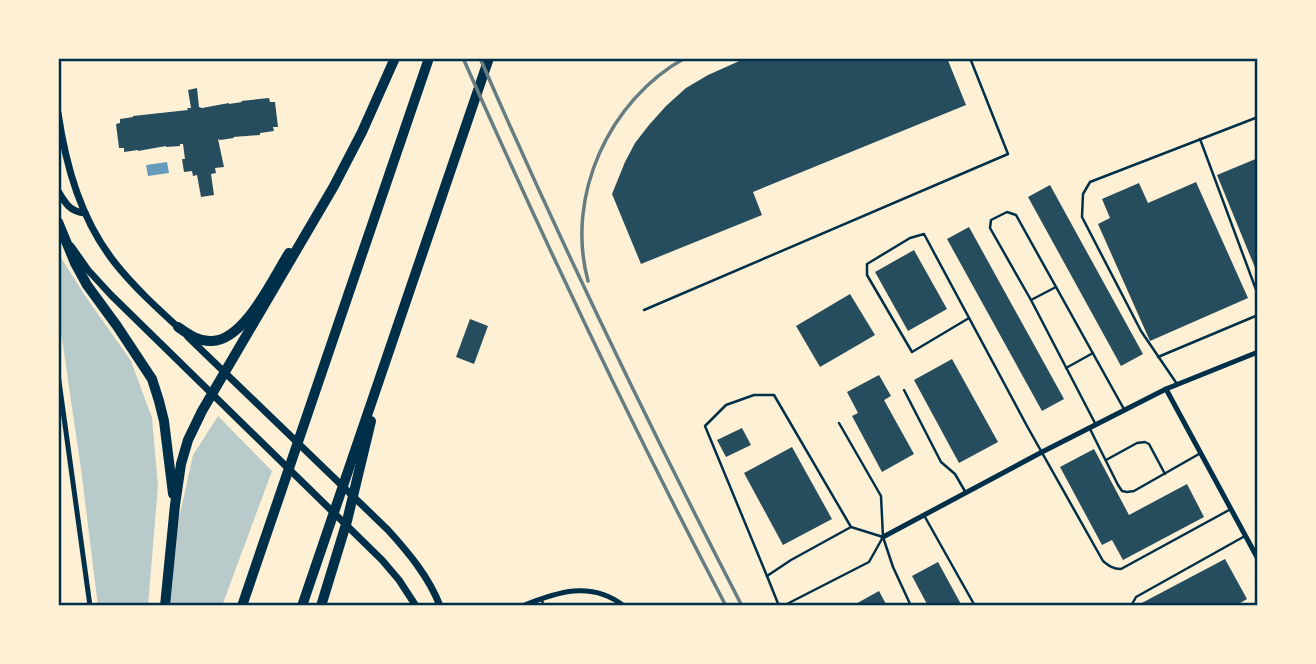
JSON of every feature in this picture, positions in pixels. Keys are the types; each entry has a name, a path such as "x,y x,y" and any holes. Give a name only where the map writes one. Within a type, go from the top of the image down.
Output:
{"highway":[{"path":"164,606 175,505 181,464 188,440 334,186 362,132 394,58"},
{"path":"242,606 429,58"},
{"path":"321,606 338,550 357,459 383,368 489,58"},
{"path":"178,327 195,337 212,341 227,337 238,329 253,311 334,186"},
{"path":"58,222 87,285 152,379 164,421 175,505"},
{"path":"302,606 325,538 357,459"}],"main road":[{"path":"58,113 66,159 85,213 100,243 115,263 141,292 387,530 413,559 441,605"},
{"path":"58,191 73,211 85,213"},
{"path":"58,222 97,280 382,560 407,590 416,606"}],"street":[{"path":"883,537 1166,389 1258,352"},
{"path":"58,374 90,606"},
{"path":"1166,389 1258,558"},
{"path":"522,606 542,598 578,590 609,596 624,606"}],"lane":[{"path":"644,310 1008,153 970,58"},
{"path":"1177,384 1141,331 1082,217 1083,194 1090,182 1258,117"},
{"path":"1200,139 1258,295"},
{"path":"1125,411 1016,215 1007,212 991,220 990,228 1066,368 1122,491 1134,491 1200,454"},
{"path":"969,318 912,352 867,275 867,264 910,238 924,234 1103,561 1113,569 1121,569 1231,509"},
{"path":"1031,300 1056,287"},
{"path":"1158,356 1258,315"},
{"path":"1066,368 1093,353"},
{"path":"904,390 941,462 955,474 966,493"},
{"path":"754,395 774,395 851,527 883,537 869,562 781,606 705,426 726,405 754,395"},
{"path":"839,423 881,496 883,537 911,606"},
{"path":"1106,460 1145,442 1149,444 1165,474"},
{"path":"923,514 975,606"},
{"path":"767,576 851,527"},
{"path":"1131,606 1136,597 1245,536"},
{"path":"542,598 543,606"},
{"path":"1251,606 1258,602"}],"shaded area":[{"path":"58,253 131,361 152,418 158,486 148,606 98,606 81,469 58,324"},
{"path":"218,416 272,471 222,606 170,606 179,518 193,455"}],"water":[{"path":"167,162 169,173 148,176 146,165"}],"building":[{"path":"746,58 947,58 966,105 753,192 762,215 641,264 612,194 625,162 649,125 686,88"},
{"path":"197,88 199,107 202,108 269,98 270,102 275,102 278,127 260,135 218,139 224,167 215,168 216,173 211,174 214,195 201,197 197,175 193,176 192,171 184,172 183,144 124,152 124,148 119,148 116,124 120,123 120,119 133,116 188,110 187,108 191,108 188,90"},
{"path":"1258,158 1258,275 1217,175"},
{"path":"1196,182 1248,298 1150,341 1098,224 1110,218 1102,199 1139,183 1148,203"},
{"path":"1050,185 1143,354 1121,366 1028,197"},
{"path":"969,227 1064,399 1042,411 947,239"},
{"path":"914,250 947,309 908,331 875,272"},
{"path":"850,294 875,335 820,367 796,326"},
{"path":"470,319 488,326 474,364 456,357"},
{"path":"952,359 998,442 959,463 914,380"},
{"path":"879,375 891,396 884,400 914,454 882,472 852,416 858,413 847,392"},
{"path":"742,428 751,445 726,457 717,440"},
{"path":"792,447 832,519 783,545 744,473"},
{"path":"1094,449 1129,515 1187,484 1204,517 1123,560 1112,540 1102,545 1060,467"},
{"path":"1225,559 1247,599 1235,606 1136,606"},
{"path":"938,562 962,606 928,606 912,576"},
{"path":"879,591 887,606 852,606"}],"railway":[{"path":"463,58 590,334 726,606"},
{"path":"480,58 606,334 742,606"},
{"path":"588,281 582,249 583,216 599,153 615,125 635,99 658,76 685,58"}]}
